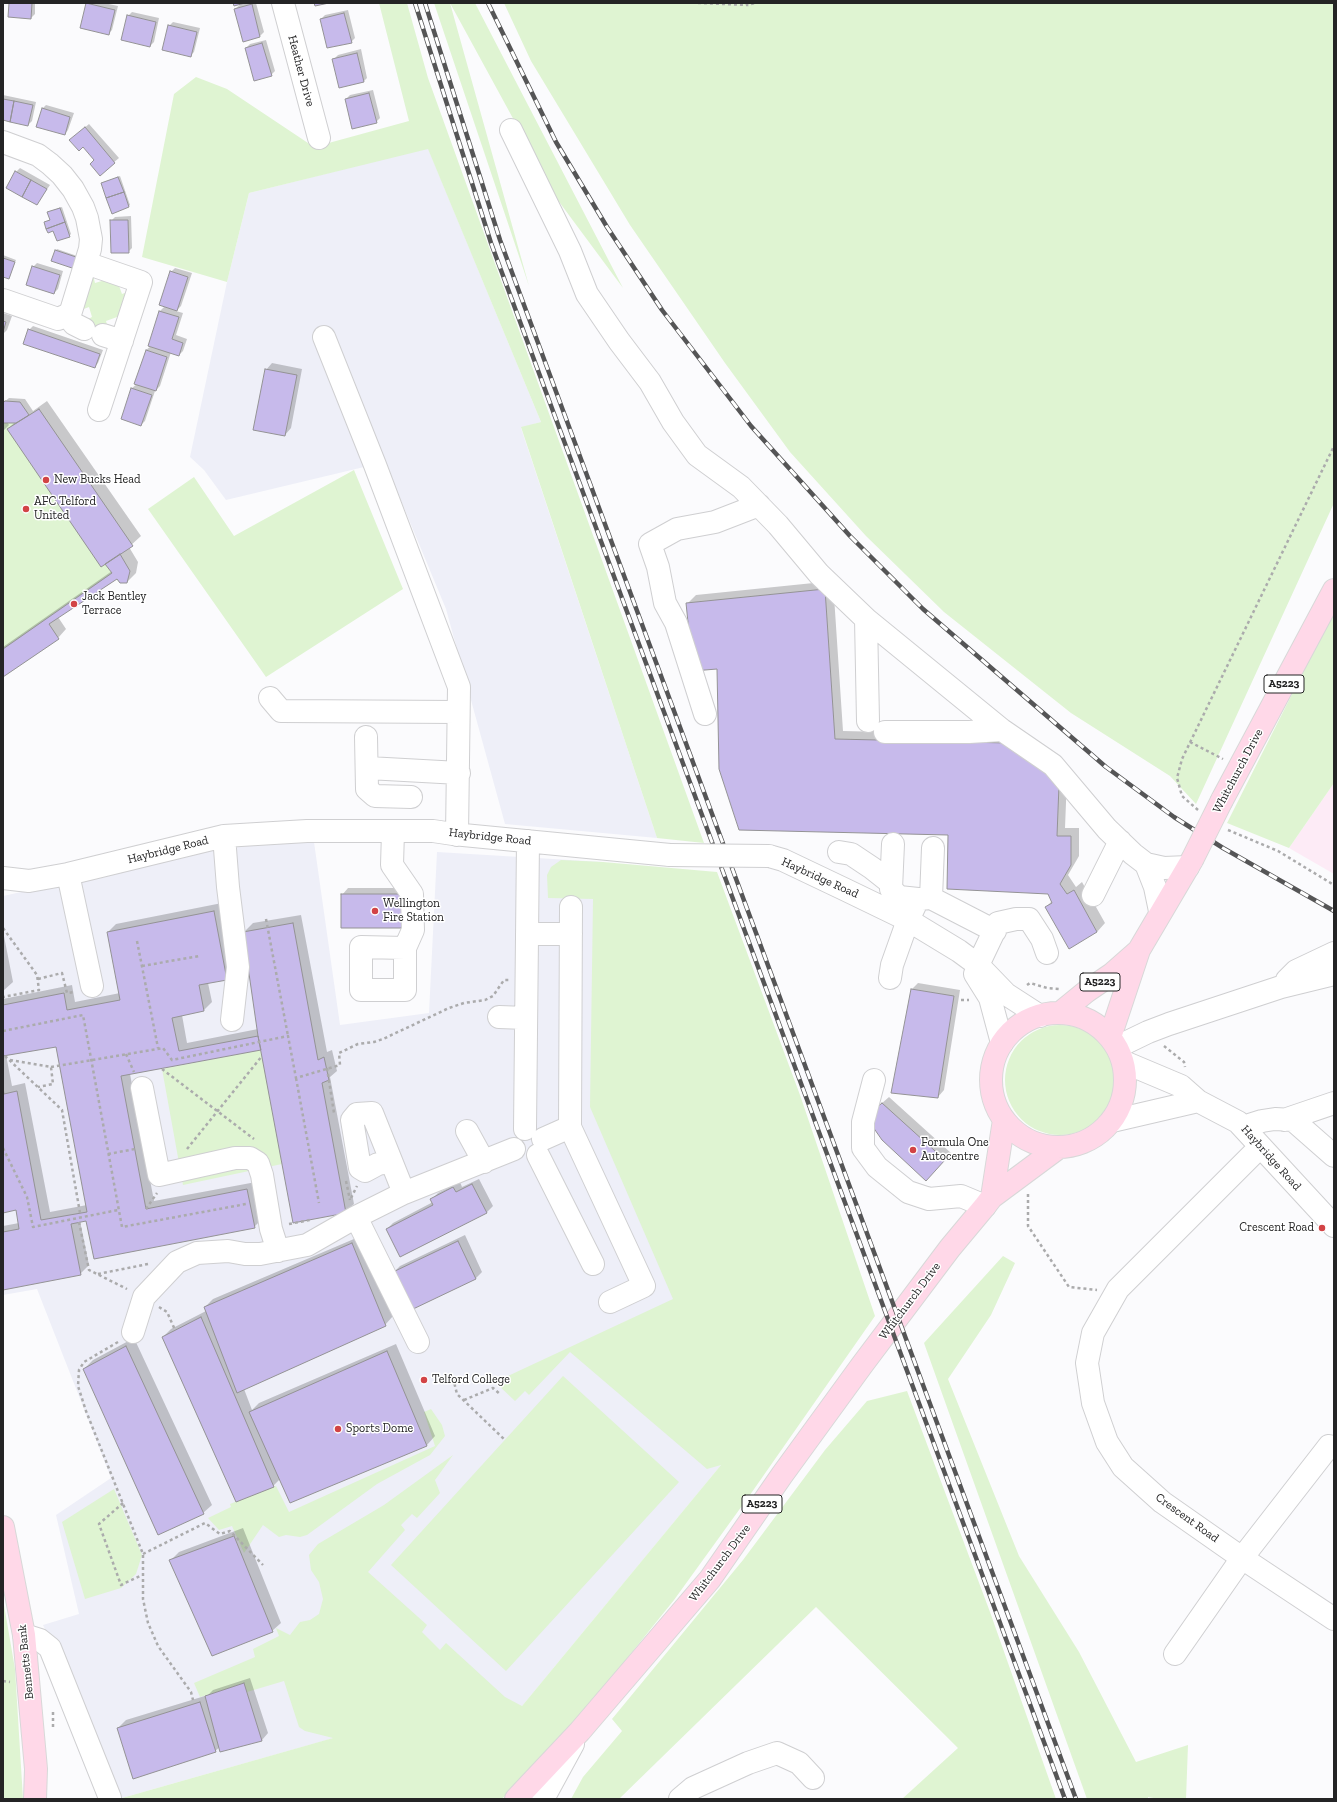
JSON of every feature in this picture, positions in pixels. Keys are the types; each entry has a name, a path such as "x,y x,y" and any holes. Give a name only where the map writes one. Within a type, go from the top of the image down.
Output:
{"main road":[{"name":"Whitchurch Drive","path":"1117,1049 1139,950 1160,911 1190,863 1334,590"},
{"name":"Whitchurch Drive","path":"1050,1014 1088,991 1112,974 1139,950"},
{"path":"1050,1014 1088,1020 1117,1049 1125,1083 1121,1104 1112,1121 1097,1135 1076,1145 1058,1148 1038,1144 1019,1135 1004,1120 992,1094 993,1064 1002,1043 1018,1026 1050,1014"},
{"path":"988,1201 1004,1120"},
{"name":"Whitchurch Drive","path":"516,1799 580,1731 710,1579 782,1475 862,1365 950,1248 988,1201 1058,1148"},
{"name":"Bennetts Bank","path":"3,1527 24,1635 36,1769 35,1799"}],"street":[{"name":"Heather Drive","path":"283,3 319,138"},
{"path":"511,130 570,251 587,294 619,341 650,382 673,422 697,455 741,487 778,525 819,574 866,619 1002,730 1053,765 1107,829 1146,864 1155,887 1160,911"},
{"path":"3,142 38,155 50,164 73,189 83,207 89,230 90,249 71,311 67,315 58,319 3,300"},
{"path":"86,264 141,282 103,335 99,410"},
{"path":"67,315 74,324 103,335"},
{"path":"324,337 375,465 458,687 458,773 455,835"},
{"path":"705,714 676,623 665,603 658,567 650,544 677,529 715,522 759,505"},
{"path":"866,619 877,727 970,732 1002,730"},
{"path":"270,698 280,711 458,712"},
{"path":"366,737 368,768 367,789 375,796 411,797"},
{"path":"368,768 458,773"},
{"name":"Haybridge Road","path":"3,878 29,881 68,874 224,836 307,831 432,831 455,835 670,855 768,856 783,860 908,920 959,951 978,965 1006,994 1050,1014"},
{"path":"395,832 392,865 412,894 413,930 405,948"},
{"path":"224,836 228,886 238,968 232,1020"},
{"path":"528,841 526,1018 535,1141 593,1264"},
{"path":"1093,895 1120,841"},
{"path":"893,844 891,889 900,897 925,899 995,931"},
{"path":"890,978 892,965 908,920 925,899 933,848"},
{"path":"839,852 851,854 891,883"},
{"path":"1146,864 1164,868 1190,863"},
{"path":"68,874 87,988"},
{"path":"572,908 570,1127 644,1286 610,1302"},
{"path":"978,965 998,923 1016,918 1029,920 1042,939 1047,953"},
{"path":"527,934 571,934"},
{"path":"959,951 990,998 1002,1043"},
{"path":"1117,1049 1148,1032 1169,1024 1281,987 1333,961"},
{"path":"499,1017 526,1018"},
{"name":"Haybridge Road","path":"1117,1049 1181,1086 1198,1101 1243,1126 1260,1147 1334,1226"},
{"path":"874,1080 863,1122 863,1128 864,1148 877,1167 908,1192 929,1199 961,1196 988,1201"},
{"path":"142,1088 158,1175 235,1158 250,1158 258,1163 262,1175 271,1229 278,1251"},
{"path":"1112,1121 1198,1101"},
{"path":"1284,1120 1334,1103"},
{"path":"1243,1126 1262,1121 1293,1120 1334,1156"},
{"path":"535,1141 570,1127"},
{"path":"467,1131 484,1162"},
{"path":"133,1332 144,1297 177,1262 197,1253 228,1251 245,1254 260,1254 307,1245 356,1217 404,1193 514,1149 514,1141 519,1132 535,1141"},
{"name":"Crescent Road","path":"1260,1147 1118,1289 1093,1333 1087,1363 1093,1403 1107,1442 1123,1467 1162,1502 1242,1558 1334,1619"},
{"path":"391,1162 404,1193"},
{"path":"356,1217 418,1342"},
{"path":"1175,1654 1242,1558 1329,1446"},
{"path":"24,1635 40,1640 50,1648 110,1798"},
{"path":"543,1799 580,1731"},
{"path":"680,1799 693,1788 748,1762 777,1752 799,1764 812,1778"}],"path":[{"path":"698,3 755,3"},
{"path":"1199,811 1182,796 1177,778 1182,758 1334,446"},
{"path":"1190,742 1225,761"},
{"path":"1222,827 1278,851 1334,885"},
{"path":"266,918 319,1203"},
{"path":"3,928 37,975 39,990 3,997"},
{"path":"137,941 158,1048"},
{"path":"142,966 199,956"},
{"path":"38,979 62,974 67,971"},
{"path":"62,974 67,993 87,988"},
{"path":"296,1078 340,1065 339,1053 358,1044 383,1039 449,1008 464,1003 484,1000 493,996 504,980 512,980"},
{"path":"3,1031 83,1015 90,1061"},
{"path":"9,1060 51,1067 163,1048 172,1060 288,1036"},
{"path":"1162,1043 1184,1062 1185,1070"},
{"path":"5,1056 62,1110 80,1213"},
{"path":"146,1209 180,1158 262,1056"},
{"path":"38,1087 53,1084 51,1067"},
{"path":"108,1154 153,1146"},
{"path":"3,1148 27,1197 33,1227 118,1210"},
{"path":"1028,1188 1028,1226 1069,1287 1104,1291 1114,1296"},
{"path":"79,1222 89,1270 144,1297 167,1312 175,1330"},
{"path":"98,1274 150,1264 177,1262"},
{"path":"133,1332 84,1362 79,1370 78,1386 86,1411 143,1554 143,1599 148,1624 158,1646 191,1692 193,1700"},
{"path":"453,1378 457,1394 505,1440"},
{"path":"464,1400 493,1388 501,1396"},
{"path":"123,1503 99,1524 120,1585 142,1575"},
{"path":"143,1554 205,1523 220,1534 230,1531 263,1565"}],"shaded area":[{"path":"428,148 541,422 521,428 657,838 505,824 446,609 385,462 226,500 204,470 190,457 227,282 249,193"},
{"path":"1334,783 1334,874 1289,848"},
{"name":"Telford College","path":"314,842 340,1025 429,1013 437,852 603,862 722,1464 499,1734 334,1738 122,1798 43,1625 79,1614 56,1515 111,1478 37,1289 3,1295 3,896 238,844"}],"green space":[{"path":"379,3 407,3 428,78 704,843 657,838 521,427 541,422 428,149 249,193 227,282 142,257 174,94 196,77 227,89 314,147 409,121"},
{"path":"434,3 450,3 529,286"},
{"path":"450,3 475,3 623,288 557,199"},
{"path":"504,3 1334,3 1334,503 1196,804 1170,776 1071,713 944,612 866,536 790,452 725,363 630,225 531,61"},
{"path":"93,275 95,283 105,280 118,283 122,294 130,291 119,323 117,317 106,321 108,328 100,338 86,320 92,317 89,307 81,310"},
{"name":"New Bucks Head","path":"5,401 20,402 29,415 39,409 133,546 120,554 130,571 127,583 120,583 116,579 49,624 59,639 3,677 3,403"},
{"path":"354,470 403,589 266,677 148,509 194,477 234,536"},
{"path":"1334,611 1334,783 1289,848 1227,823"},
{"path":"561,860 603,862 717,872 800,1095 875,1316 752,1492 674,1600 591,1703 502,1799 122,1799 333,1738 305,1731 299,1727 284,1681 247,1692 244,1684 200,1697 194,1683 255,1657 253,1649 279,1636 276,1628 290,1635 300,1622 310,1620 319,1614 323,1599 319,1582 311,1570 309,1555 318,1544 384,1505 453,1455 435,1480 440,1493 417,1518 412,1514 401,1525 405,1530 368,1572 427,1625 422,1632 440,1650 446,1643 505,1697 522,1706 721,1465 707,1469 570,1352 529,1395 525,1391 515,1401 495,1382 673,1299 590,1107 593,899 548,898 547,875 551,867"},
{"path":"1060,1025 1081,1029 1099,1041 1111,1059 1115,1080 1111,1101 1099,1119 1081,1131 1060,1135 1039,1131 1021,1119 1009,1101 1005,1080 1009,1059 1021,1041 1039,1029"},
{"path":"261,1050 282,1164 183,1185 162,1069"},
{"path":"1003,1256 1015,1263 991,1315 948,1379 1019,1556 1079,1652 1136,1762 1188,1745 1186,1799 1159,1799 1148,1797 1148,1799 1087,1799 924,1343"},
{"path":"563,1376 679,1482 506,1671 391,1565"},
{"path":"907,1391 990,1612 1056,1799 902,1799 958,1748 816,1607 619,1799 571,1799 583,1777 622,1731 612,1719 743,1560 825,1450 867,1401"},
{"path":"431,1409 442,1425 445,1436 430,1455 377,1484 307,1535 300,1537 286,1535 279,1537 263,1525 244,1553 232,1526 219,1530 208,1518 231,1507 230,1504 276,1486 289,1512 435,1446 424,1412"},
{"path":"114,1489 142,1555 136,1574 121,1588 85,1599 62,1522"},
{"path":"3,1599 15,1669 23,1799 3,1799"}],"building":[{"path":"9,3 32,3 31,19 8,17"},
{"path":"86,3 115,10 109,35 80,28"},
{"path":"233,3 245,3 234,6"},
{"path":"314,3 329,3 315,6"},
{"path":"252,4 260,37 243,42 234,9"},
{"path":"344,13 352,43 327,48 320,19"},
{"path":"127,15 156,22 150,47 121,40"},
{"path":"168,25 197,32 191,57 162,50"},
{"path":"262,43 272,76 254,81 245,48"},
{"path":"357,53 364,82 339,88 332,59"},
{"path":"369,93 377,123 352,129 345,99"},
{"path":"3,99 14,101 10,122 3,120"},
{"path":"14,101 33,105 28,126 10,122"},
{"path":"42,108 70,117 65,135 36,127"},
{"path":"85,127 115,163 100,176 90,164 94,160 83,147 79,151 69,140"},
{"path":"15,171 31,180 22,197 6,188"},
{"path":"118,177 124,192 106,198 101,183"},
{"path":"31,180 47,189 37,205 22,197"},
{"path":"124,192 129,207 112,214 106,198"},
{"path":"60,208 65,222 46,229 44,222 50,220 47,212"},
{"path":"110,220 128,220 129,253 111,253"},
{"path":"65,222 70,237 57,241 53,231 48,233 46,229"},
{"path":"55,250 79,258 75,269 51,261"},
{"path":"3,258 15,262 9,279 3,277"},
{"path":"32,266 60,275 54,294 26,285"},
{"path":"170,271 188,277 177,311 159,305"},
{"path":"159,311 179,317 172,339 183,343 179,356 148,346"},
{"path":"3,321 6,322 3,332"},
{"path":"28,329 100,354 95,368 23,344"},
{"path":"146,350 167,357 156,391 134,384"},
{"path":"265,369 297,375 285,436 253,430"},
{"path":"131,388 152,395 141,426 121,419"},
{"path":"5,401 20,402 29,415 16,423 3,423 3,403"},
{"path":"39,409 133,546 101,567 7,429"},
{"name":"Jack Bentley Terrace","path":"120,554 130,571 127,583 120,583 117,579 49,624 59,639 3,677 3,649 112,573 105,564"},
{"path":"825,589 835,739 1007,743 1059,785 1057,836 1071,836 1071,865 1060,884 1067,894 1074,890 1097,932 1069,949 1045,907 1052,903 1048,894 947,889 948,835 739,830 719,769 717,669 693,671 686,603"},
{"name":"Wellington Fire Station","path":"341,894 409,894 409,928 341,928"},
{"path":"214,911 227,980 199,985 204,1011 172,1018 179,1051 258,1036 261,1050 121,1076 146,1209 247,1189 255,1228 94,1259 86,1221 71,1224 81,1275 3,1290 3,1232 19,1229 16,1210 3,1213 3,1088 4,1094 17,1091 41,1220 87,1212 56,1047 3,1056 3,1005 64,993 67,1010 120,1000 107,932"},
{"path":"293,923 318,1060 324,1057 329,1080 322,1083 346,1213 293,1223 258,1036 243,932"},
{"path":"911,989 954,996 938,1098 891,1093"},
{"name":"Formula One Autocentre","path":"882,1103 945,1160 926,1181 882,1140 866,1117"},
{"path":"472,1184 487,1213 400,1257 386,1229 433,1205 430,1199 453,1187 456,1192"},
{"path":"458,1241 476,1279 411,1310 393,1272"},
{"path":"352,1243 386,1326 237,1393 204,1307"},
{"path":"201,1317 274,1487 236,1502 162,1337"},
{"path":"126,1346 204,1514 158,1535 83,1369"},
{"name":"Sports Dome","path":"387,1351 427,1446 290,1503 249,1412"},
{"path":"234,1536 273,1632 212,1656 169,1560"},
{"path":"244,1683 262,1741 220,1752 205,1696"},
{"path":"200,1702 216,1752 133,1779 117,1728"}],"railway":[{"path":"415,3 491,243 1065,1799"},
{"path":"425,3 500,240 1076,1799"},
{"path":"488,3 556,142 607,227 662,310 751,426 850,536 923,609 1106,767 1174,817 1223,848 1334,911"}],"place":[{"name":"New Bucks Head","path":"46,480"},
{"name":"AFC Telford United","path":"26,509"},
{"name":"Jack Bentley Terrace","path":"74,604"},
{"name":"Wellington Fire Station","path":"375,911"},
{"name":"Formula One Autocentre","path":"913,1150"},
{"name":"Crescent Road","path":"1322,1228"},
{"name":"Telford College","path":"424,1380"},
{"name":"Sports Dome","path":"338,1429"}]}
